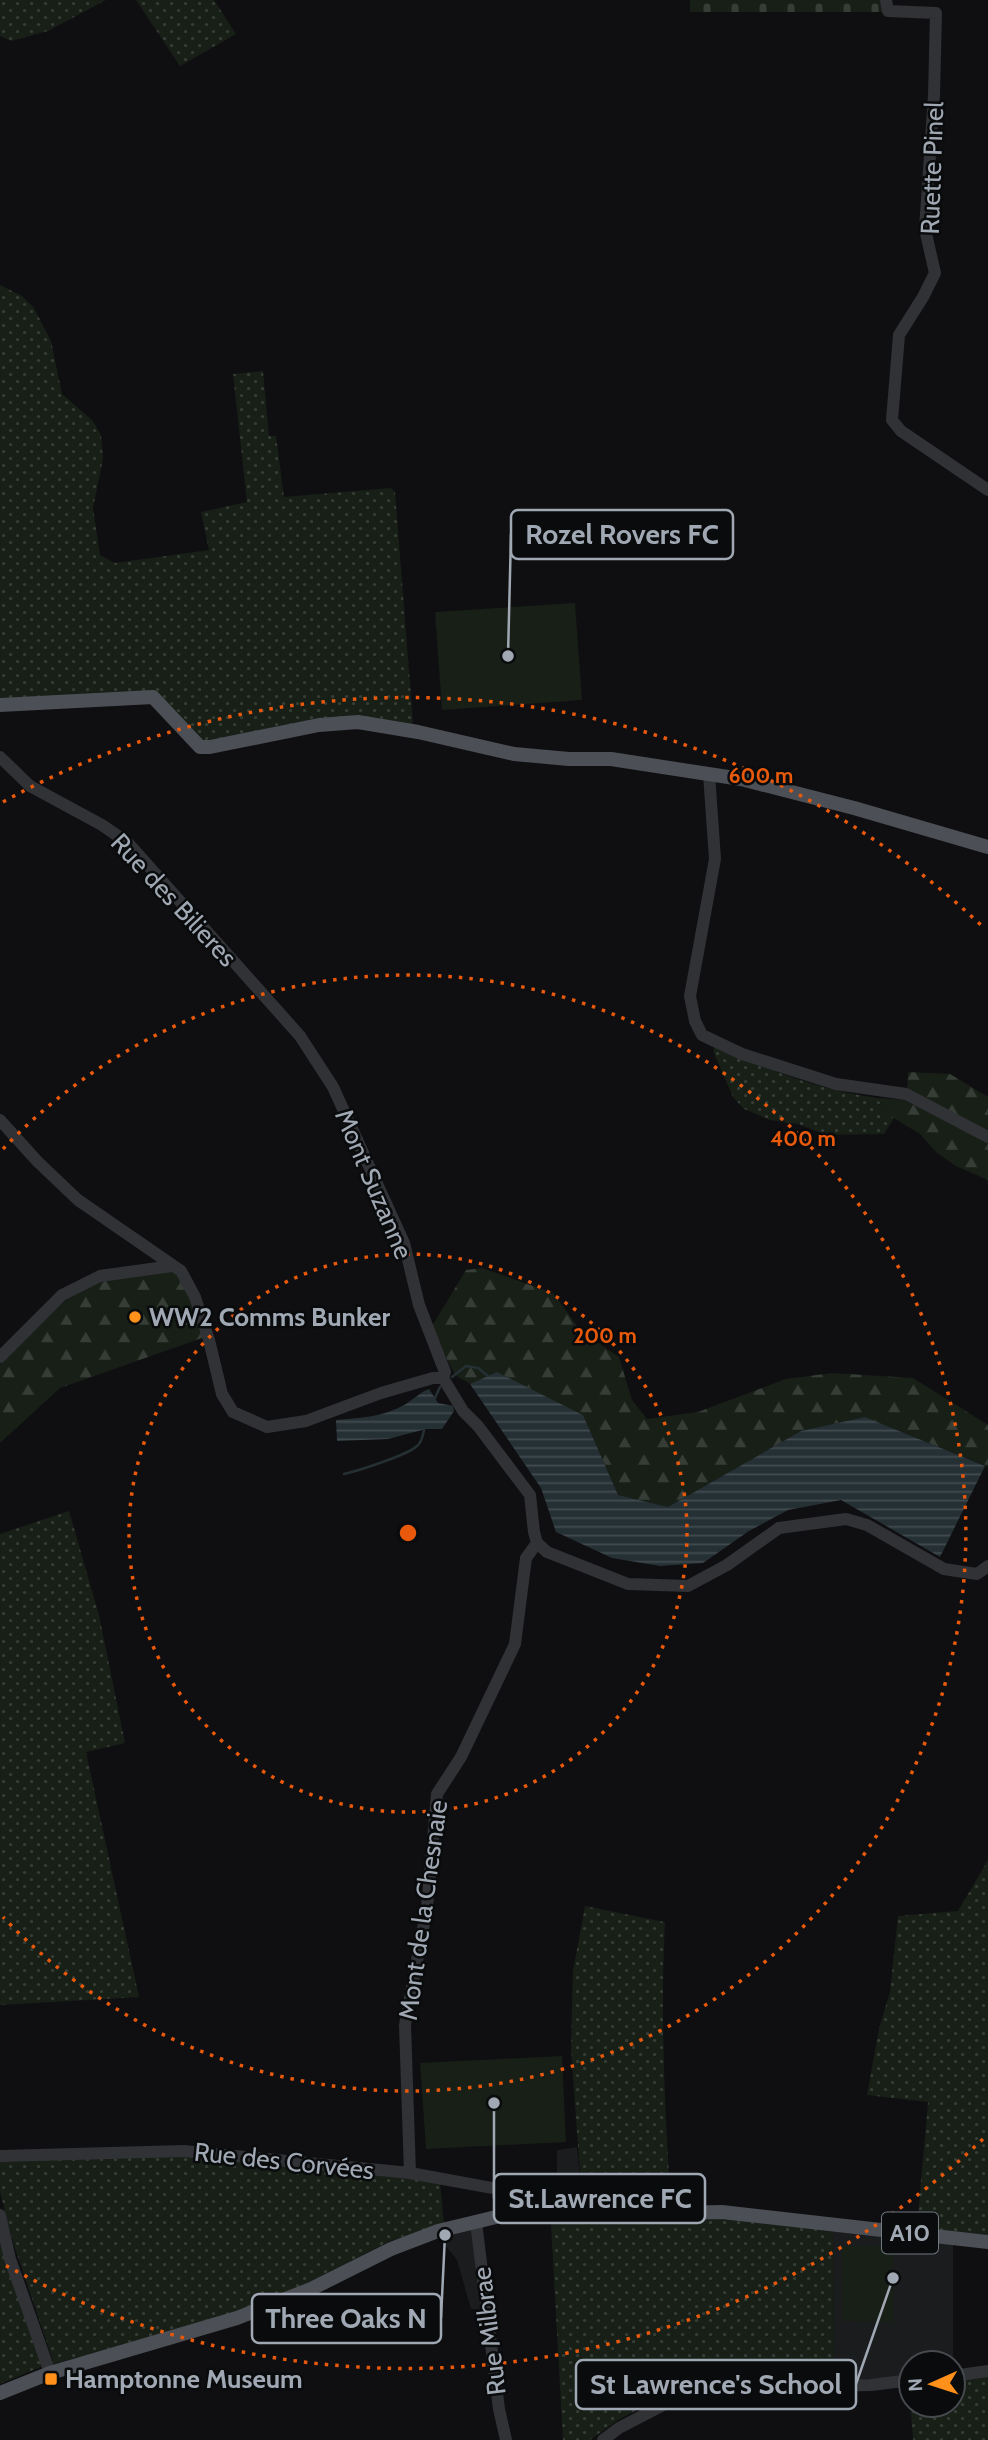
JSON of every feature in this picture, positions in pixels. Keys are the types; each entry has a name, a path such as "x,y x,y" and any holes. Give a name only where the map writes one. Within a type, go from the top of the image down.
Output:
{"main road":[{"path":"0,705 153,697 200,747 319,725 358,722 418,732 514,754 611,760 741,779 988,847"},
{"name":"A10","path":"0,2393 50,2373 237,2318 311,2289 391,2249 438,2231 521,2211 564,2205 674,2213 722,2212 988,2242"}],"street":[{"name":"Ruette Pinel","path":"886,0 888,11 936,13 934,95 925,229 934,274 899,335 892,420 901,431 988,490"},
{"name":"Rue des Bilieres","path":"0,757 30,786 102,825 128,843 300,1036"},
{"path":"709,774 715,859 690,996 695,1021 702,1035 742,1054 836,1084 905,1094 988,1137"},
{"name":"Mont Suzanne","path":"300,1036 333,1087 404,1243 419,1305 445,1372 443,1378 463,1411 478,1426 530,1495 537,1543"},
{"path":"0,1120 38,1162 78,1200 181,1271 195,1297 222,1394 233,1412 267,1427 306,1421 381,1393 433,1378 443,1378"},
{"path":"0,1357 62,1295 100,1276 172,1266"},
{"path":"537,1543 547,1552 628,1584 688,1586 727,1565 779,1528 814,1521 846,1519 867,1525 944,1569 977,1574 988,1566"},
{"name":"Mont de la Chesnaie","path":"410,2173 405,2025 427,1907 437,1794 461,1757 514,1644 526,1559 537,1543"},
{"name":"Rue des Corvées","path":"0,2156 184,2151 410,2173 547,2198 564,2205"},
{"path":"519,2193 521,2211"},
{"path":"0,2215 10,2259 50,2373"},
{"name":"Rue Milbrae","path":"476,2222 499,2409 506,2440"},
{"path":"967,2374 988,2371"},
{"path":"603,2440 619,2428 671,2401 736,2399 830,2386 897,2382"}],"shaded area":[{"path":"497,1372 583,1415 618,1495 668,1507 801,1431 865,1417 985,1466 940,1557 841,1500 788,1510 749,1531 703,1563 660,1566 612,1558 556,1532 541,1488 470,1384"},
{"path":"429,1389 438,1403 453,1406 454,1411 442,1429 426,1429 388,1439 337,1441 336,1420 389,1412"},
{"path":"577,2147 582,2201 557,2198 557,2150"},
{"path":"473,2227 485,2310 471,2309 457,2260 438,2236"},
{"path":"833,2229 953,2243 953,2349 897,2349 897,2378 834,2381"}],"green space":[{"path":"0,0 106,0 48,31 11,41 0,36"},
{"path":"136,0 214,0 236,34 180,66"},
{"path":"690,0 880,0 883,12 690,12"},
{"path":"0,285 22,296 34,308 51,341 62,394 93,421 101,435 103,459 93,508 100,555 115,563 209,550 201,512 247,502 233,374 263,371 269,436 276,436 284,497 391,488 395,492 413,722 411,726 356,718 211,741 200,739 159,696 0,701"},
{"path":"575,603 582,700 442,710 435,612"},
{"path":"715,1046 795,1078 834,1090 878,1098 884,1112 894,1118 884,1134 826,1135 798,1124 770,1120 744,1109 733,1097 713,1051"},
{"path":"908,1072 950,1074 988,1097 988,1132 907,1093"},
{"path":"878,1098 904,1100 988,1141 988,1180 956,1166 937,1153 920,1134 884,1112"},
{"path":"482,1268 553,1293 581,1331 619,1357 632,1400 647,1419 698,1412 786,1379 832,1373 913,1378 988,1425 988,1467 865,1417 801,1431 668,1507 618,1495 583,1415 497,1372 470,1384 455,1375 431,1328 466,1270"},
{"path":"170,1270 188,1290 205,1337 60,1388 0,1443 0,1364 67,1299 104,1280"},
{"path":"69,1511 99,1615 125,1743 86,1752 139,1997 0,2005 0,1534"},
{"path":"988,1860 988,2235 917,2228 928,2102 867,2095 879,2029 890,1992 898,1916 958,1911"},
{"path":"585,1906 665,1922 663,2029 671,2208 582,2201 571,2049 573,1971"},
{"path":"562,2056 566,2142 426,2149 420,2063"},
{"path":"183,2155 440,2182 444,2225 390,2241 294,2290 229,2314 54,2364 13,2242 0,2192 0,2161"},
{"path":"584,2212 652,2218 756,2220 833,2229 834,2381 664,2396 618,2420 590,2440 563,2440 551,2225"},
{"path":"0,2226 43,2366 0,2384"},
{"path":"842,2246 893,2246 893,2322 842,2321"},
{"path":"988,2376 988,2440 913,2440 911,2419 967,2419 967,2378"}],"waterway":[{"path":"452,1377 466,1366 478,1368 488,1376"},
{"path":"434,1400 440,1387"},
{"path":"344,1474 412,1450 421,1442 425,1426"}],"place":[{"name":"Rozel Rovers FC","path":"508,656"},
{"name":"WW2 Comms Bunker","path":"135,1317"},
{"name":"St.Lawrence FC","path":"494,2103"},
{"name":"Three Oaks N","path":"445,2235"},
{"name":"St Lawrence's School","path":"893,2278"},
{"name":"Hamptonne Museum","path":"51,2379"}]}
